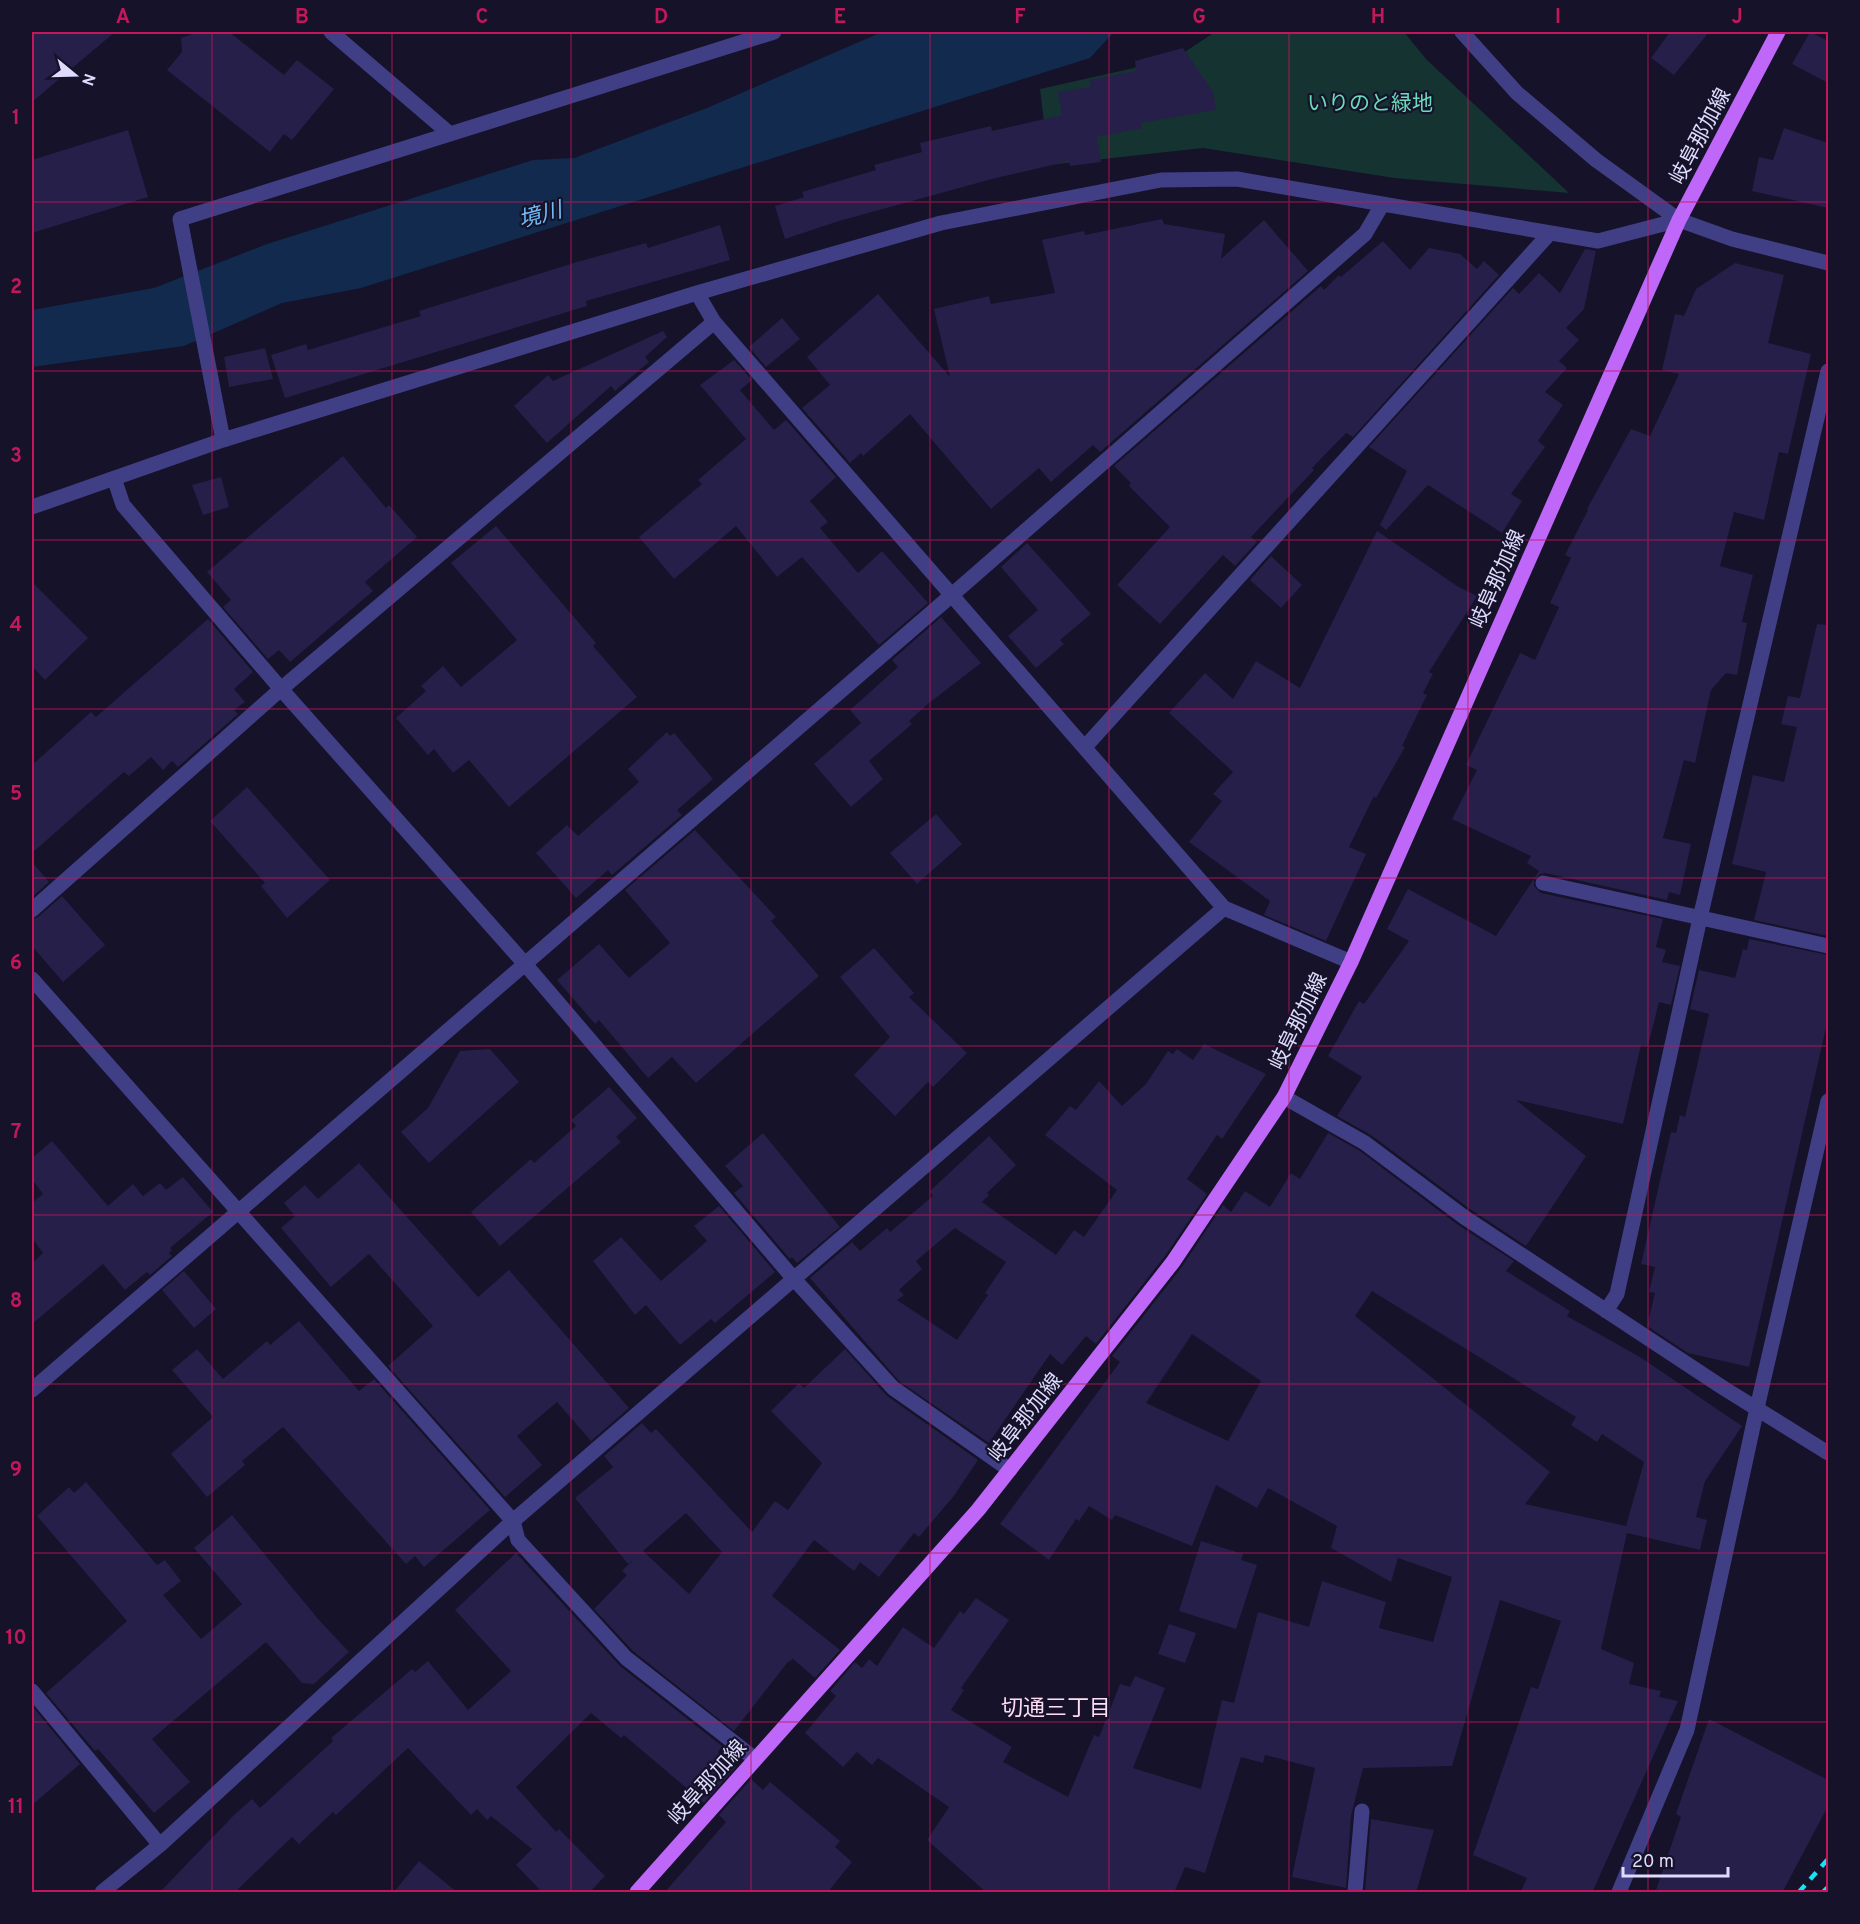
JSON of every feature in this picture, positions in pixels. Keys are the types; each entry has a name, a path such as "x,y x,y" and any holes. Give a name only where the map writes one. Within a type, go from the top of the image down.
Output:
{"main road":[{"name":"岐阜那加線","path":"637,1893 978,1510 1173,1262 1284,1097 1351,962 1679,220 1778,32"}],"street":[{"path":"331,32 450,134"},
{"path":"223,440 180,219 774,32"},
{"path":"1462,32 1517,93 1596,160 1679,220 1732,239 1828,263"},
{"path":"32,507 223,440 697,293 941,223 1161,180 1237,179 1598,241 1679,220"},
{"path":"32,1390 953,594 1365,234 1382,205"},
{"path":"1085,747 1550,233"},
{"path":"697,293 714,322 1224,908 1351,962"},
{"path":"32,910 281,689 714,322"},
{"path":"1606,1311 1617,1294 1700,918 1828,371"},
{"path":"114,478 123,505 281,689 525,964 794,1279 893,1388 1010,1470"},
{"path":"1543,883 1828,946"},
{"path":"102,1893 160,1845 513,1521 1224,908"},
{"path":"32,979 237,1213 513,1521 519,1540 626,1658 755,1759"},
{"path":"1284,1097 1365,1143 1464,1217 1725,1389 1828,1453"},
{"path":"1619,1893 1687,1730 1757,1408 1828,1101"},
{"path":"32,1691 160,1845"},
{"path":"1354,1893 1362,1811"}],"green space":[{"name":"いりのと緑地","path":"1215,32 1404,32 1427,60 1569,193 1394,178 1203,148 1049,165 1040,89 1174,59"}],"water":[{"name":"境川","path":"882,32 1114,32 1090,58 361,288 282,303 184,346 32,367 32,310 154,288 267,244 533,160 574,158 707,108"}],"building":[{"path":"32,32 115,32 32,102"},
{"path":"198,32 229,32 284,75 297,60 334,89 292,140 284,134 270,152 167,70 182,52 181,38"},
{"path":"1670,32 1709,32 1674,75 1651,58"},
{"path":"1810,32 1828,41 1828,83 1792,64"},
{"path":"1183,48 1213,92 1216,110 1141,123 1142,128 1097,137 1101,162 1070,166 1069,161 992,179 839,221 785,239 775,206 804,197 802,192 876,170 874,165 922,152 920,143 991,126 992,131 1062,115 1058,92 1091,87 1090,80 1136,71 1135,61"},
{"path":"1784,128 1828,143 1828,208 1752,191 1759,157 1773,160"},
{"path":"128,130 148,197 32,233 32,160"},
{"path":"1162,219 1164,224 1225,234 1221,259 1264,220 1308,271 1100,452 1093,445 1051,482 1039,468 991,509 910,414 863,456 861,453 850,463 802,408 830,385 807,357 878,294 950,377 934,309 989,296 991,304 1055,293 1042,240 1084,231 1085,235"},
{"path":"720,225 730,260 586,301 587,306 285,398 271,355 306,344 308,350 421,316 419,311 577,262 646,243 648,248"},
{"path":"1383,241 1410,270 1429,248 1460,254 1477,269 1484,261 1499,275 1353,437 1346,433 1312,468 1314,470 1251,537 1257,542 1235,566 1223,555 1160,624 1117,585 1170,527 1129,486 1131,483 1114,466 1321,286 1324,290 1339,275 1341,277"},
{"path":"1585,249 1596,251 1584,309 1566,328 1579,340 1559,361 1567,368 1545,392 1563,405 1538,441 1545,447 1511,494 1522,501 1502,533 1428,485 1386,530 1380,525 1407,471 1369,447 1513,288 1519,294 1539,273 1560,293"},
{"path":"1735,263 1784,275 1768,343 1811,354 1788,454 1779,452 1764,520 1734,512 1720,566 1753,575 1742,622 1747,623 1737,675 1726,673 1711,690 1695,763 1684,760 1663,838 1691,844 1680,895 1669,892 1667,900 1545,873 1540,874 1534,880 1534,886 1541,893 1663,919 1656,947 1666,950 1662,962 1680,966 1671,1005 1659,1002 1648,1046 1641,1045 1623,1124 1516,1100 1586,1156 1526,1246 1470,1209 1371,1135 1337,1116 1362,1077 1328,1056 1359,1001 1364,1004 1409,941 1387,929 1408,889 1496,936 1539,871 1527,863 1531,856 1452,819 1477,770 1466,765 1520,653 1535,660 1559,607 1550,603 1571,558 1565,555 1587,509 1631,429 1650,436 1679,374 1662,370 1675,314 1684,316 1696,289"},
{"path":"782,318 800,339 766,367 749,347"},
{"path":"663,331 667,337 645,357 649,362 615,391 611,386 547,443 514,406 548,375 553,381"},
{"path":"265,348 273,379 229,387 224,357"},
{"path":"734,360 752,380 740,390 774,430 786,420 836,477 810,501 828,522 820,528 858,573 882,551 928,603 879,645 802,557 777,577 736,526 674,579 639,537 702,484 698,480 746,439 700,385"},
{"path":"343,456 386,508 389,505 417,537 365,582 373,591 290,662 279,650 268,659 223,607 231,600 207,572"},
{"path":"221,477 229,507 203,515 192,485"},
{"path":"496,526 596,643 593,646 637,697 509,807 469,760 453,773 434,749 428,755 396,718 426,691 421,686 443,666 461,687 517,640 451,563"},
{"path":"1377,531 1457,586 1477,596 1429,672 1433,674 1423,693 1427,695 1402,746 1405,747 1376,798 1374,796 1349,847 1366,854 1326,941 1264,915 1270,901 1189,842 1222,801 1213,794 1233,772 1169,713 1205,673 1233,699 1256,661 1300,688"},
{"path":"1027,543 1091,614 1060,640 1064,644 1036,668 1008,636 1038,610 1001,567"},
{"path":"1271,556 1302,585 1281,608 1250,580"},
{"path":"32,582 88,638 45,680 32,666"},
{"path":"941,617 981,663 929,703 909,721 912,724 869,761 883,779 851,807 814,764 861,723 850,710 898,667 892,660"},
{"path":"208,619 253,672 234,689 245,702 234,710 238,714 178,767 172,761 163,770 151,757 129,776 124,772 32,853 32,765 91,712 96,717"},
{"path":"1817,624 1828,625 1828,936 1754,920 1766,872 1732,864 1753,775 1784,782 1797,727 1781,724 1788,696 1800,698"},
{"path":"667,732 670,736 674,733 713,779 677,810 682,815 612,875 608,870 576,898 536,853 567,825 578,836 639,782 628,769"},
{"path":"247,787 330,880 287,918 261,886 265,883 210,821"},
{"path":"936,814 962,844 917,884 890,853"},
{"path":"695,830 776,917 771,921 819,976 696,1083 672,1057 648,1078 599,1020 595,1024 557,980 599,944 629,978 670,943 625,890"},
{"path":"32,862 49,882 32,897"},
{"path":"62,896 105,945 63,982 32,946 32,919 38,917"},
{"path":"1749,939 1828,955 1828,1019 1749,1367 1688,1353 1647,1326 1655,1293 1649,1292 1655,1267 1641,1264 1671,1132 1676,1133 1680,1115 1685,1117 1709,1014 1690,1009 1699,970 1735,978 1743,949 1747,950"},
{"path":"874,948 914,993 909,997 967,1053 933,1087 928,1082 895,1116 854,1075 890,1037 840,977"},
{"path":"1204,1044 1266,1074 1222,1139 1217,1135 1187,1179 1207,1194 1165,1256 1096,1344 1086,1336 1062,1365 1050,1354 989,1443 899,1381 810,1278 852,1242 860,1251 887,1228 890,1232 933,1196 930,1191 989,1136 1016,1165 987,1193 989,1195 982,1202 1056,1255 1074,1230 1084,1237 1117,1190 1045,1135 1070,1106 1076,1110 1099,1081 1122,1106 1146,1084 1168,1051 1173,1054 1177,1049 1193,1060","holes":["955,1228 1006,1262 985,1293 988,1295 957,1340 897,1300 904,1295 899,1290 922,1269 916,1261"]},
{"path":"490,1049 519,1082 429,1163 401,1132 428,1108 460,1051"},
{"path":"609,1087 637,1118 616,1137 621,1142 500,1246 471,1212 531,1159 534,1163 576,1126 571,1120"},
{"path":"763,1133 840,1227 797,1263 792,1257 790,1259 734,1193 743,1186 725,1166"},
{"path":"1328,1133 1360,1151 1458,1225 1514,1261 1506,1271 1570,1311 1567,1316 1640,1357 1742,1426 1705,1481 1696,1517 1707,1520 1700,1550 1627,1533 1601,1649 1634,1663 1629,1684 1661,1691 1659,1697 1678,1701 1592,1893 1520,1893 1527,1878 1473,1855 1531,1687 1538,1689 1561,1621 1500,1600 1452,1766 1363,1768 1351,1816 1346,1888 1292,1877 1315,1768 1265,1755 1263,1763 1241,1757 1205,1873 1185,1867 1174,1893 987,1893 927,1840 949,1807 878,1758 872,1765 857,1752 843,1767 805,1733 836,1696 830,1691 855,1662 862,1668 869,1659 877,1666 903,1627 934,1648 960,1611 964,1614 976,1598 1009,1620 961,1688 964,1690 951,1710 1012,1747 1003,1762 1068,1797 1094,1735 1099,1737 1120,1684 1130,1687 1135,1676 1165,1688 1133,1768 1201,1789 1222,1700 1234,1703 1258,1612 1309,1627 1322,1581 1386,1602 1379,1628 1433,1642 1452,1577 1398,1558 1391,1582 1331,1548 1337,1526 1268,1488 1257,1508 1216,1485 1192,1546 1115,1515 1112,1520 1089,1506 1079,1521 1076,1519 1049,1560 1000,1524 1120,1362 1112,1356 1181,1268 1223,1205 1231,1212 1245,1191 1270,1207 1291,1173 1300,1179","holes":["1372,1291 1576,1417 1571,1425 1597,1442 1602,1434 1644,1462 1626,1526 1525,1504 1550,1472 1355,1316","1192,1334 1261,1381 1228,1441 1146,1403"]},
{"path":"52,1141 108,1206 133,1184 143,1196 160,1183 166,1190 183,1177 213,1212 170,1248 172,1250 169,1253 172,1256 150,1275 147,1272 125,1290 103,1264 32,1324 32,1263 43,1253 32,1238 32,1203 43,1194 32,1179 32,1158"},
{"path":"359,1163 478,1297 509,1270 629,1408 591,1441 557,1402 517,1436 542,1465 505,1497 388,1366 433,1326 369,1254 331,1287 281,1228 295,1216 284,1203 305,1185 318,1199"},
{"path":"719,1206 775,1272 715,1323 711,1319 680,1345 646,1305 635,1315 593,1261 621,1237 661,1281 707,1241 694,1226"},
{"path":"184,1271 216,1309 194,1328 162,1290"},
{"path":"299,1321 359,1391 374,1379 490,1510 424,1567 415,1556 406,1564 283,1427 242,1461 245,1465 207,1497 171,1454 213,1417 172,1370 197,1349 223,1379 267,1341 270,1345"},
{"path":"845,1349 887,1396 978,1460 953,1497 919,1537 914,1533 879,1577 860,1562 854,1571 814,1540 772,1596 840,1650 815,1678 793,1659 787,1663 734,1731 633,1651 594,1609 627,1575 622,1571 635,1558 628,1564 575,1498 613,1467 604,1456 642,1423 651,1433 656,1429 752,1532 775,1501 788,1510 822,1463 771,1411 799,1383 804,1388","holes":["686,1513 722,1552 689,1594 643,1551"]},
{"path":"86,1482 157,1565 165,1560 181,1581 163,1595 201,1639 242,1604 194,1548 232,1515 319,1620 349,1652 314,1684 302,1683 266,1642 152,1739 190,1782 154,1813 98,1749 95,1751 46,1693 127,1621 37,1516 69,1487 74,1493"},
{"path":"1201,1541 1243,1554 1241,1560 1257,1565 1236,1629 1179,1611"},
{"path":"516,1553 620,1666 722,1746 718,1752 736,1767 704,1803 624,1735 621,1738 591,1713 516,1787 556,1832 559,1829 605,1876 589,1893 543,1893 516,1865 532,1849 491,1816 487,1820 477,1809 471,1815 408,1748 336,1815 333,1812 299,1844 292,1837 234,1893 159,1893 235,1814 252,1799 260,1808 333,1741 331,1738 412,1669 415,1672 428,1661 468,1710 511,1671 455,1610"},
{"path":"1169,1624 1196,1633 1185,1663 1158,1654"},
{"path":"32,1706 80,1764 32,1805"},
{"path":"1709,1719 1828,1780 1828,1806 1782,1893 1655,1893 1681,1817 1676,1814"},
{"path":"751,1779 763,1790 770,1782 840,1841 835,1847 852,1862 827,1893 664,1893 726,1822 719,1815"},
{"path":"1371,1819 1434,1830 1416,1893 1365,1892"},
{"path":"419,1861 458,1893 393,1893"}],"railway":[{"path":"1799,1892 1828,1859"},
{"path":"1823,1892 1828,1887"}],"district":[{"name":"切通三丁目","path":"1056,1707"}]}
